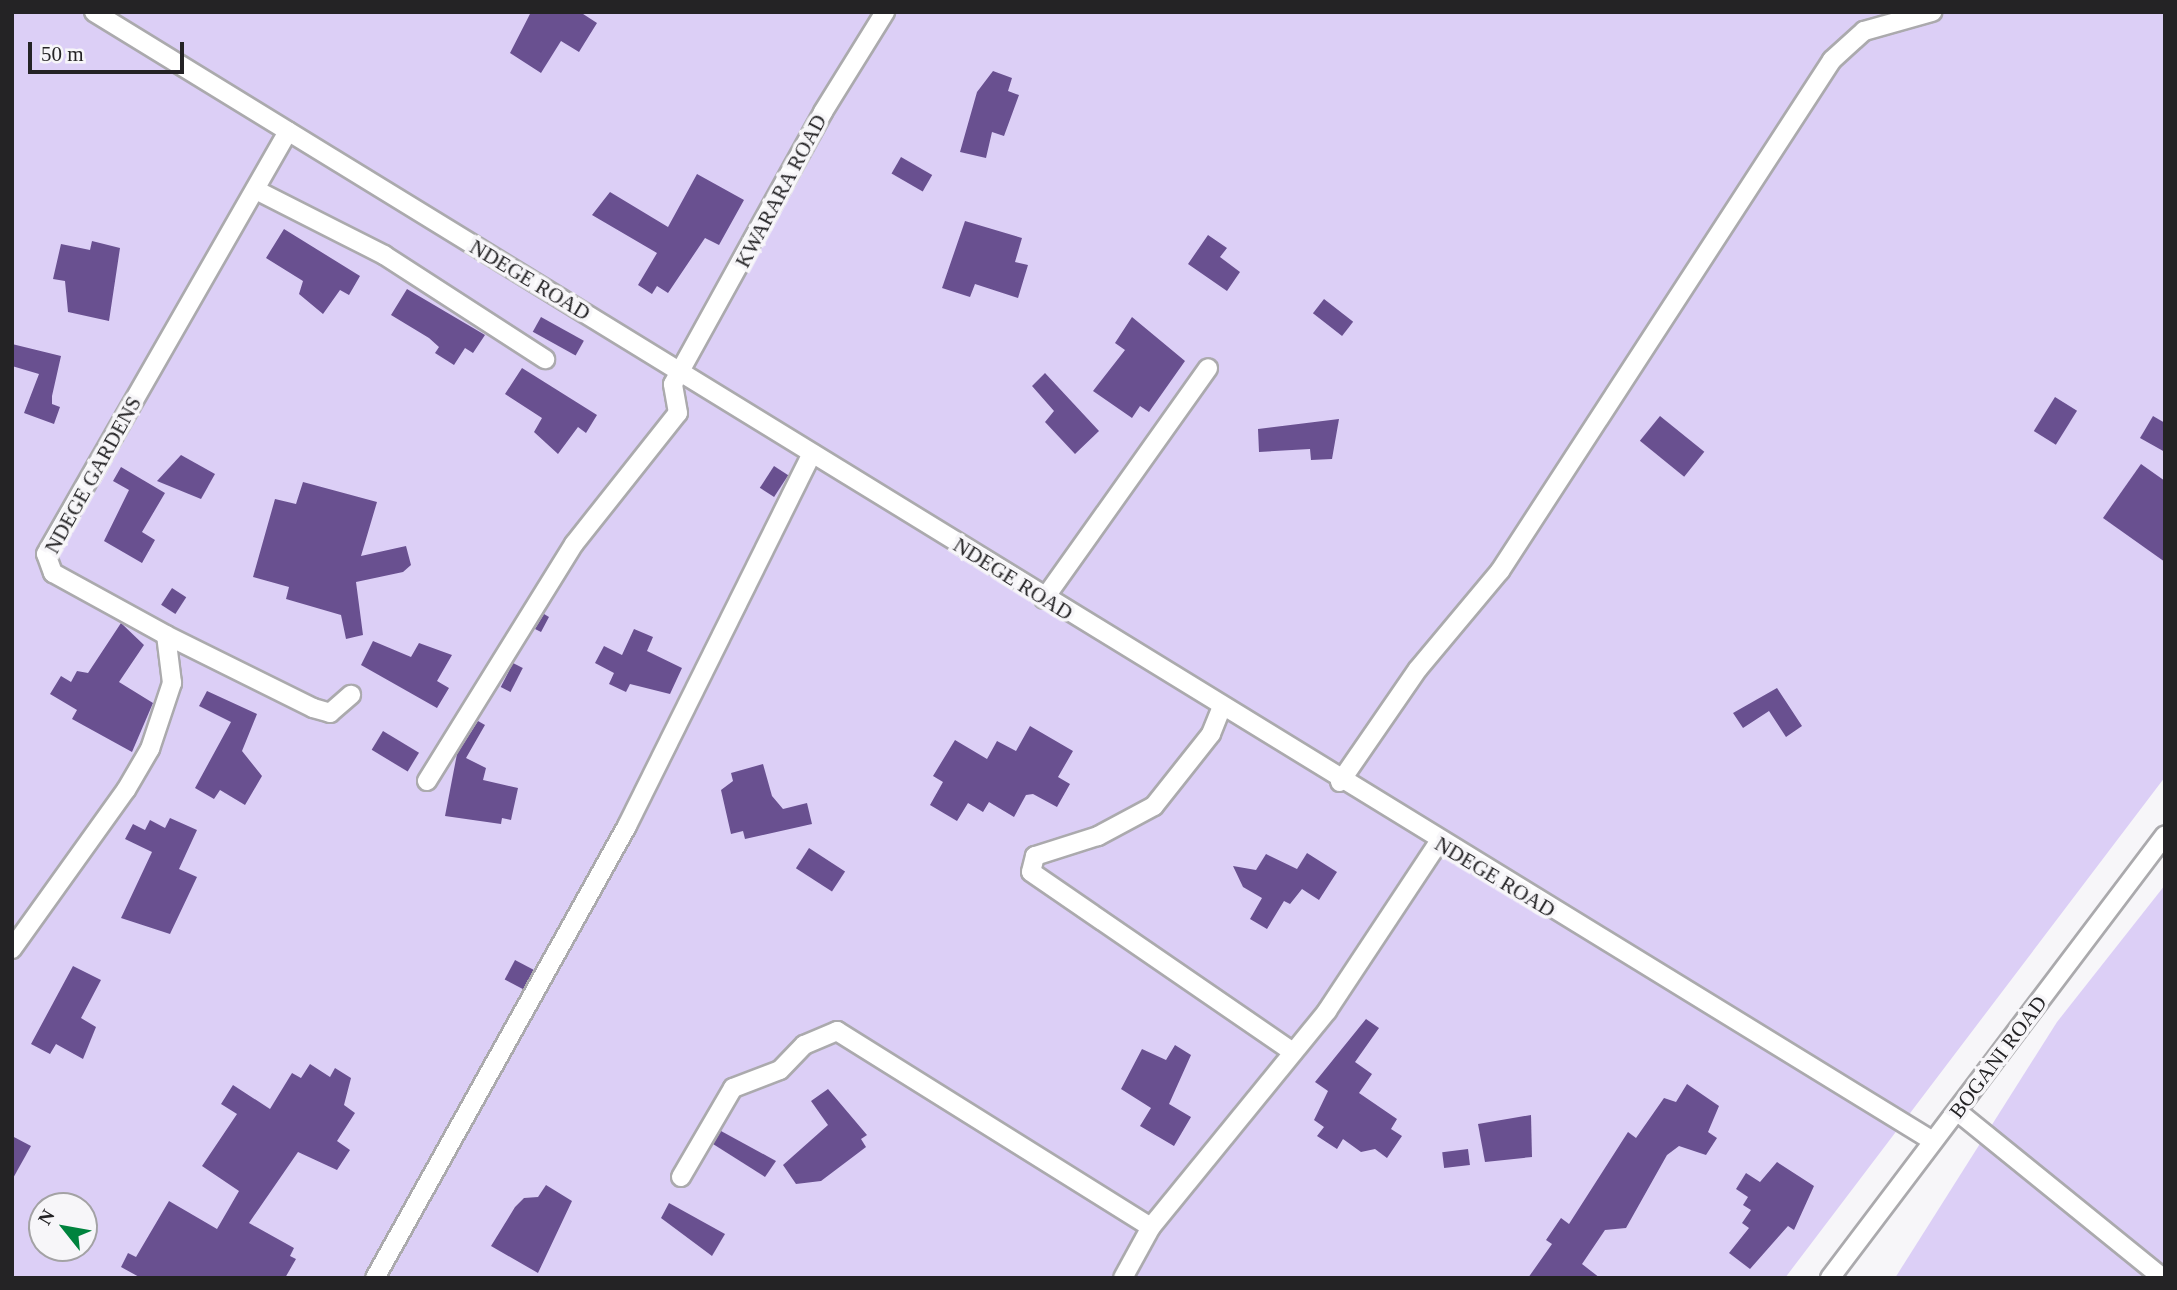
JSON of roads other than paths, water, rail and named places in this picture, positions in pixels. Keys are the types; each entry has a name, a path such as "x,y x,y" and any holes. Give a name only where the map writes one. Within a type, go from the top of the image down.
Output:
{"street":[{"name":"NDEGE ROAD","path":"94,12 683,373 1221,709 1933,1141"},
{"name":"KWARARA ROAD","path":"427,781 574,544 678,413 673,384 683,373 822,112 885,12"},
{"path":"1340,782 1418,669 1500,571 1832,60 1864,31 1932,12"},
{"name":"NDEGE GARDENS","path":"166,635 53,573 44,560 288,131"},
{"path":"256,190 384,255 545,359"},
{"path":"1044,599 1208,368"},
{"path":"374,1278 626,826 812,453"},
{"path":"166,635 313,708 330,713 351,695"},
{"path":"12,949 150,748 172,683 166,635"},
{"path":"1221,709 1211,734 1154,806 1098,836 1034,856 1031,872 1293,1052"},
{"name":"BOGANI ROAD","path":"1830,1278 2165,835"},
{"path":"1123,1278 1151,1227 1293,1052 1439,842"},
{"path":"681,1177 733,1088 780,1070 804,1045 837,1031 1151,1227"},
{"path":"1958,1112 2163,1278"}]}
